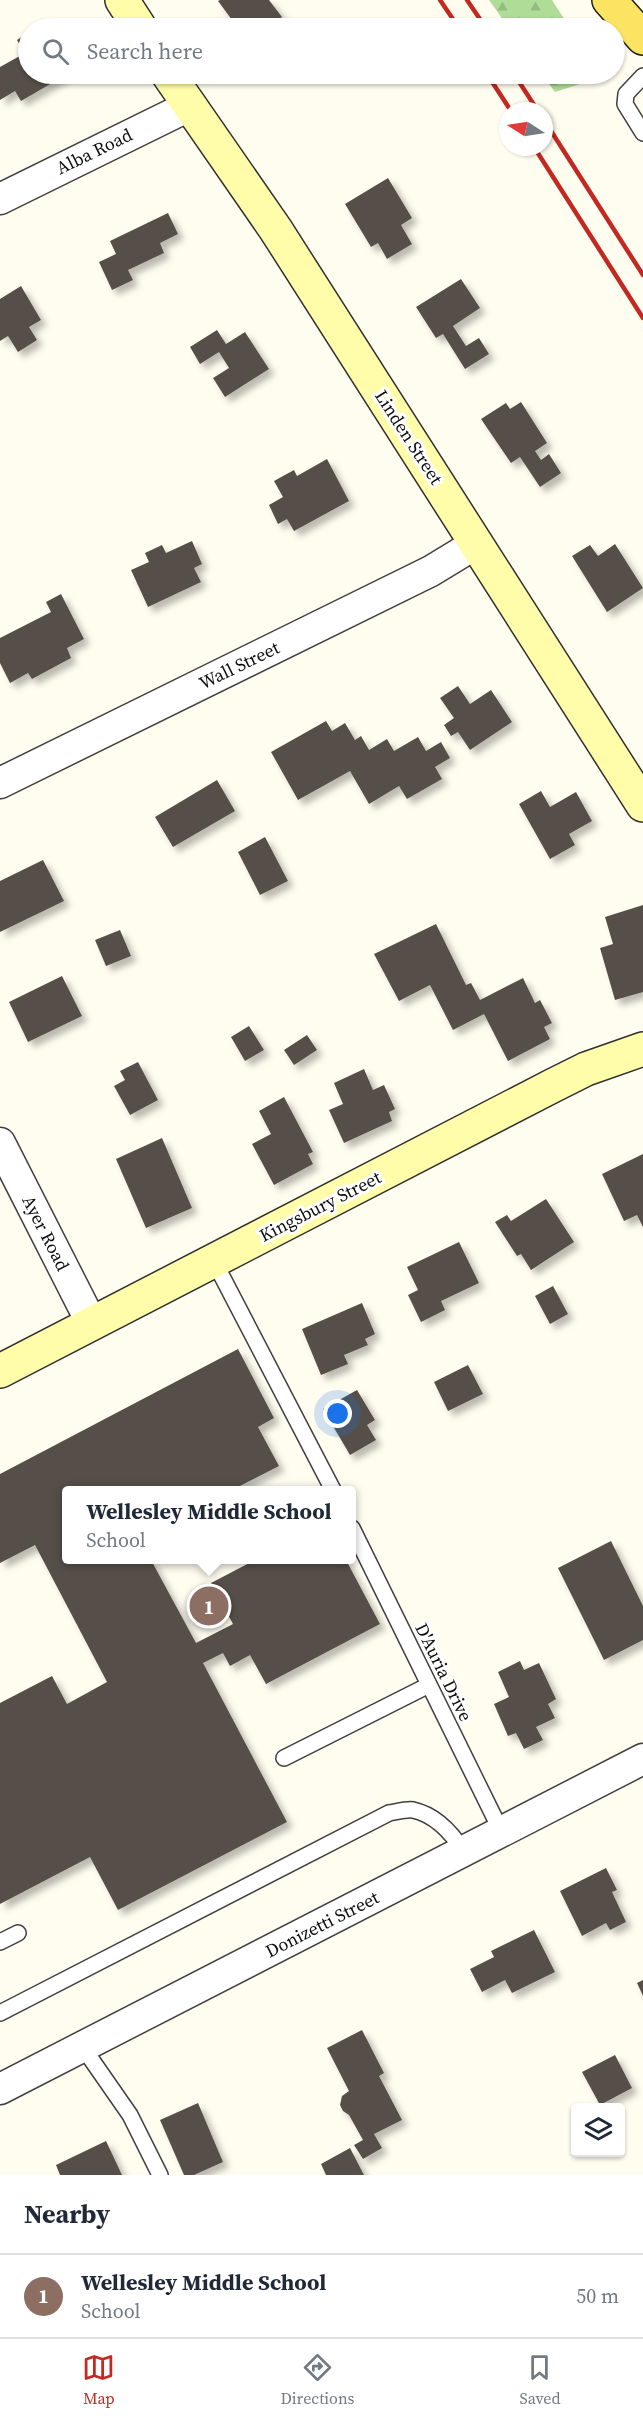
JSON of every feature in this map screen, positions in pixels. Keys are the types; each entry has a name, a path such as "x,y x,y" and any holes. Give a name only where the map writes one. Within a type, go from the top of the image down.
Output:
{"main road":[{"path":"609,0 643,38"}],"street":[{"path":"122,0 134,18"},
{"name":"Linden Street","path":"175,84 276,230 643,805"},
{"name":"Alba Road","path":"0,198 189,106"},
{"name":"Wall Street","path":"0,783 431,571 477,543"},
{"name":"Kingsbury Street","path":"0,1371 562,1080 643,1049"},
{"name":"Ayer Road","path":"0,1143 92,1324"},
{"name":"Donizetti Street","path":"0,2089 643,1759"}],"lane":[{"path":"643,76 626,94 625,104 643,133"},
{"path":"214,1261 326,1486"},
{"name":"D'Auria Drive","path":"356,1538 502,1833"},
{"path":"284,1758 429,1685"},
{"path":"0,2013 389,1813 411,1809 432,1818 452,1834 464,1852"},
{"path":"0,1942 18,1933"},
{"path":"82,2046 130,2115 160,2175"}],"green space":[{"path":"489,0 552,0 564,18 502,18"},
{"path":"549,84 580,84 555,92"}],"building":[{"path":"269,0 282,17 231,18 218,1"},
{"path":"18,57 18,84 50,84 21,101 15,91 0,100 0,67"},
{"path":"388,178 412,218 401,225 412,244 387,259 378,243 371,247 345,204"},
{"path":"168,213 178,234 160,243 164,253 128,270 133,280 112,290 99,262 116,254 110,241"},
{"path":"461,279 480,308 453,326 466,346 479,338 489,354 465,369 443,334 436,338 416,307"},
{"path":"21,286 41,320 29,327 37,340 18,352 8,336 0,341 0,299"},
{"path":"217,330 226,344 245,332 269,369 225,397 213,378 229,368 219,352 200,364 190,347"},
{"path":"521,402 547,443 535,451 541,460 549,454 561,473 540,487 520,457 511,463 481,419 506,403 510,409"},
{"path":"327,459 349,501 294,531 287,519 278,524 269,505 283,497 274,481 294,470 297,476"},
{"path":"192,541 202,564 194,568 201,582 148,607 131,570 149,562 145,553 162,545 166,553"},
{"path":"615,544 643,588 607,612 572,556 590,545 598,556"},
{"path":"61,594 84,639 67,648 71,658 32,679 28,673 10,683 0,663 0,638 51,612 46,602"},
{"path":"458,686 470,704 491,690 512,722 470,750 458,732 451,736 444,725 454,718 440,698"},
{"path":"326,721 332,731 345,723 355,740 361,736 369,750 387,739 394,751 418,737 426,751 441,742 450,758 435,767 442,779 407,799 399,786 369,804 350,771 298,800 271,752"},
{"path":"217,780 235,811 173,847 155,817"},
{"path":"541,791 550,807 576,792 592,821 569,834 575,845 550,859 519,804"},
{"path":"265,837 288,881 260,895 238,852"},
{"path":"43,860 64,901 0,932 0,881"},
{"path":"643,905 643,992 615,1000 600,948 613,944 605,917"},
{"path":"436,924 466,985 471,983 480,1000 523,978 535,1003 540,1000 552,1023 544,1027 550,1039 508,1061 484,1014 453,1030 430,985 399,1001 374,954"},
{"path":"120,930 131,956 106,966 95,940"},
{"path":"62,976 82,1016 28,1042 9,1002"},
{"path":"249,1026 264,1050 245,1061 231,1037"},
{"path":"307,1035 317,1050 294,1065 284,1050"},
{"path":"138,1062 158,1100 130,1115 114,1086 125,1080 120,1071"},
{"path":"364,1069 373,1090 384,1085 395,1109 389,1112 392,1121 344,1143 329,1110 343,1104 334,1083"},
{"path":"284,1097 313,1152 308,1154 313,1164 274,1185 252,1144 271,1134 259,1111"},
{"path":"162,1138 192,1208 146,1228 116,1159"},
{"path":"643,1154 643,1227 637,1215 624,1221 602,1174"},
{"path":"546,1199 574,1242 531,1270 521,1254 517,1256 495,1222 507,1215 511,1221"},
{"path":"459,1242 479,1283 441,1301 445,1310 421,1322 408,1295 418,1290 407,1267"},
{"path":"553,1286 568,1314 550,1324 535,1296"},
{"path":"362,1303 375,1334 365,1339 368,1345 344,1355 348,1364 321,1375 302,1329"},
{"path":"238,1349 274,1418 258,1427 279,1466 240,1486 62,1486 62,1564 153,1564 196,1643 233,1624 211,1583 247,1564 348,1564 380,1624 266,1684 250,1655 230,1666 223,1653 203,1663 287,1822 118,1910 90,1857 0,1904 0,1703 52,1676 67,1704 107,1682 35,1545 0,1563 0,1474"},
{"path":"468,1365 483,1394 448,1411 434,1382"},
{"path":"357,1390 375,1420 367,1425 376,1440 350,1455 323,1409"},
{"path":"611,1541 643,1606 643,1640 604,1660 558,1568"},
{"path":"520,1661 524,1670 539,1663 556,1699 548,1704 555,1718 536,1727 543,1740 524,1749 516,1733 508,1736 494,1704 509,1697 498,1672"},
{"path":"606,1868 617,1890 612,1892 626,1922 610,1930 606,1923 582,1936 560,1891"},
{"path":"534,1930 555,1972 512,1993 505,1980 482,1992 470,1969 494,1957 491,1951"},
{"path":"643,1980 643,1996 637,1983"},
{"path":"362,2030 384,2073 379,2076 402,2120 374,2134 382,2148 363,2159 354,2145 363,2140 349,2115 340,2105 342,2096 349,2091 327,2048"},
{"path":"615,2055 632,2088 604,2103 599,2103 582,2072"},
{"path":"198,2103 223,2162 194,2175 184,2175 160,2120"},
{"path":"106,2141 122,2175 60,2175 56,2165"},
{"path":"350,2148 364,2175 326,2175 321,2164"}],"railway":[{"path":"440,0 452,18"},
{"path":"467,0 479,18"},
{"path":"493,84 505,102"},
{"path":"520,84 532,102"},
{"path":"553,134 643,275"},
{"path":"540,156 643,318"}],"place":[{"name":"Wellesley Middle School","path":"209,1606"}]}
